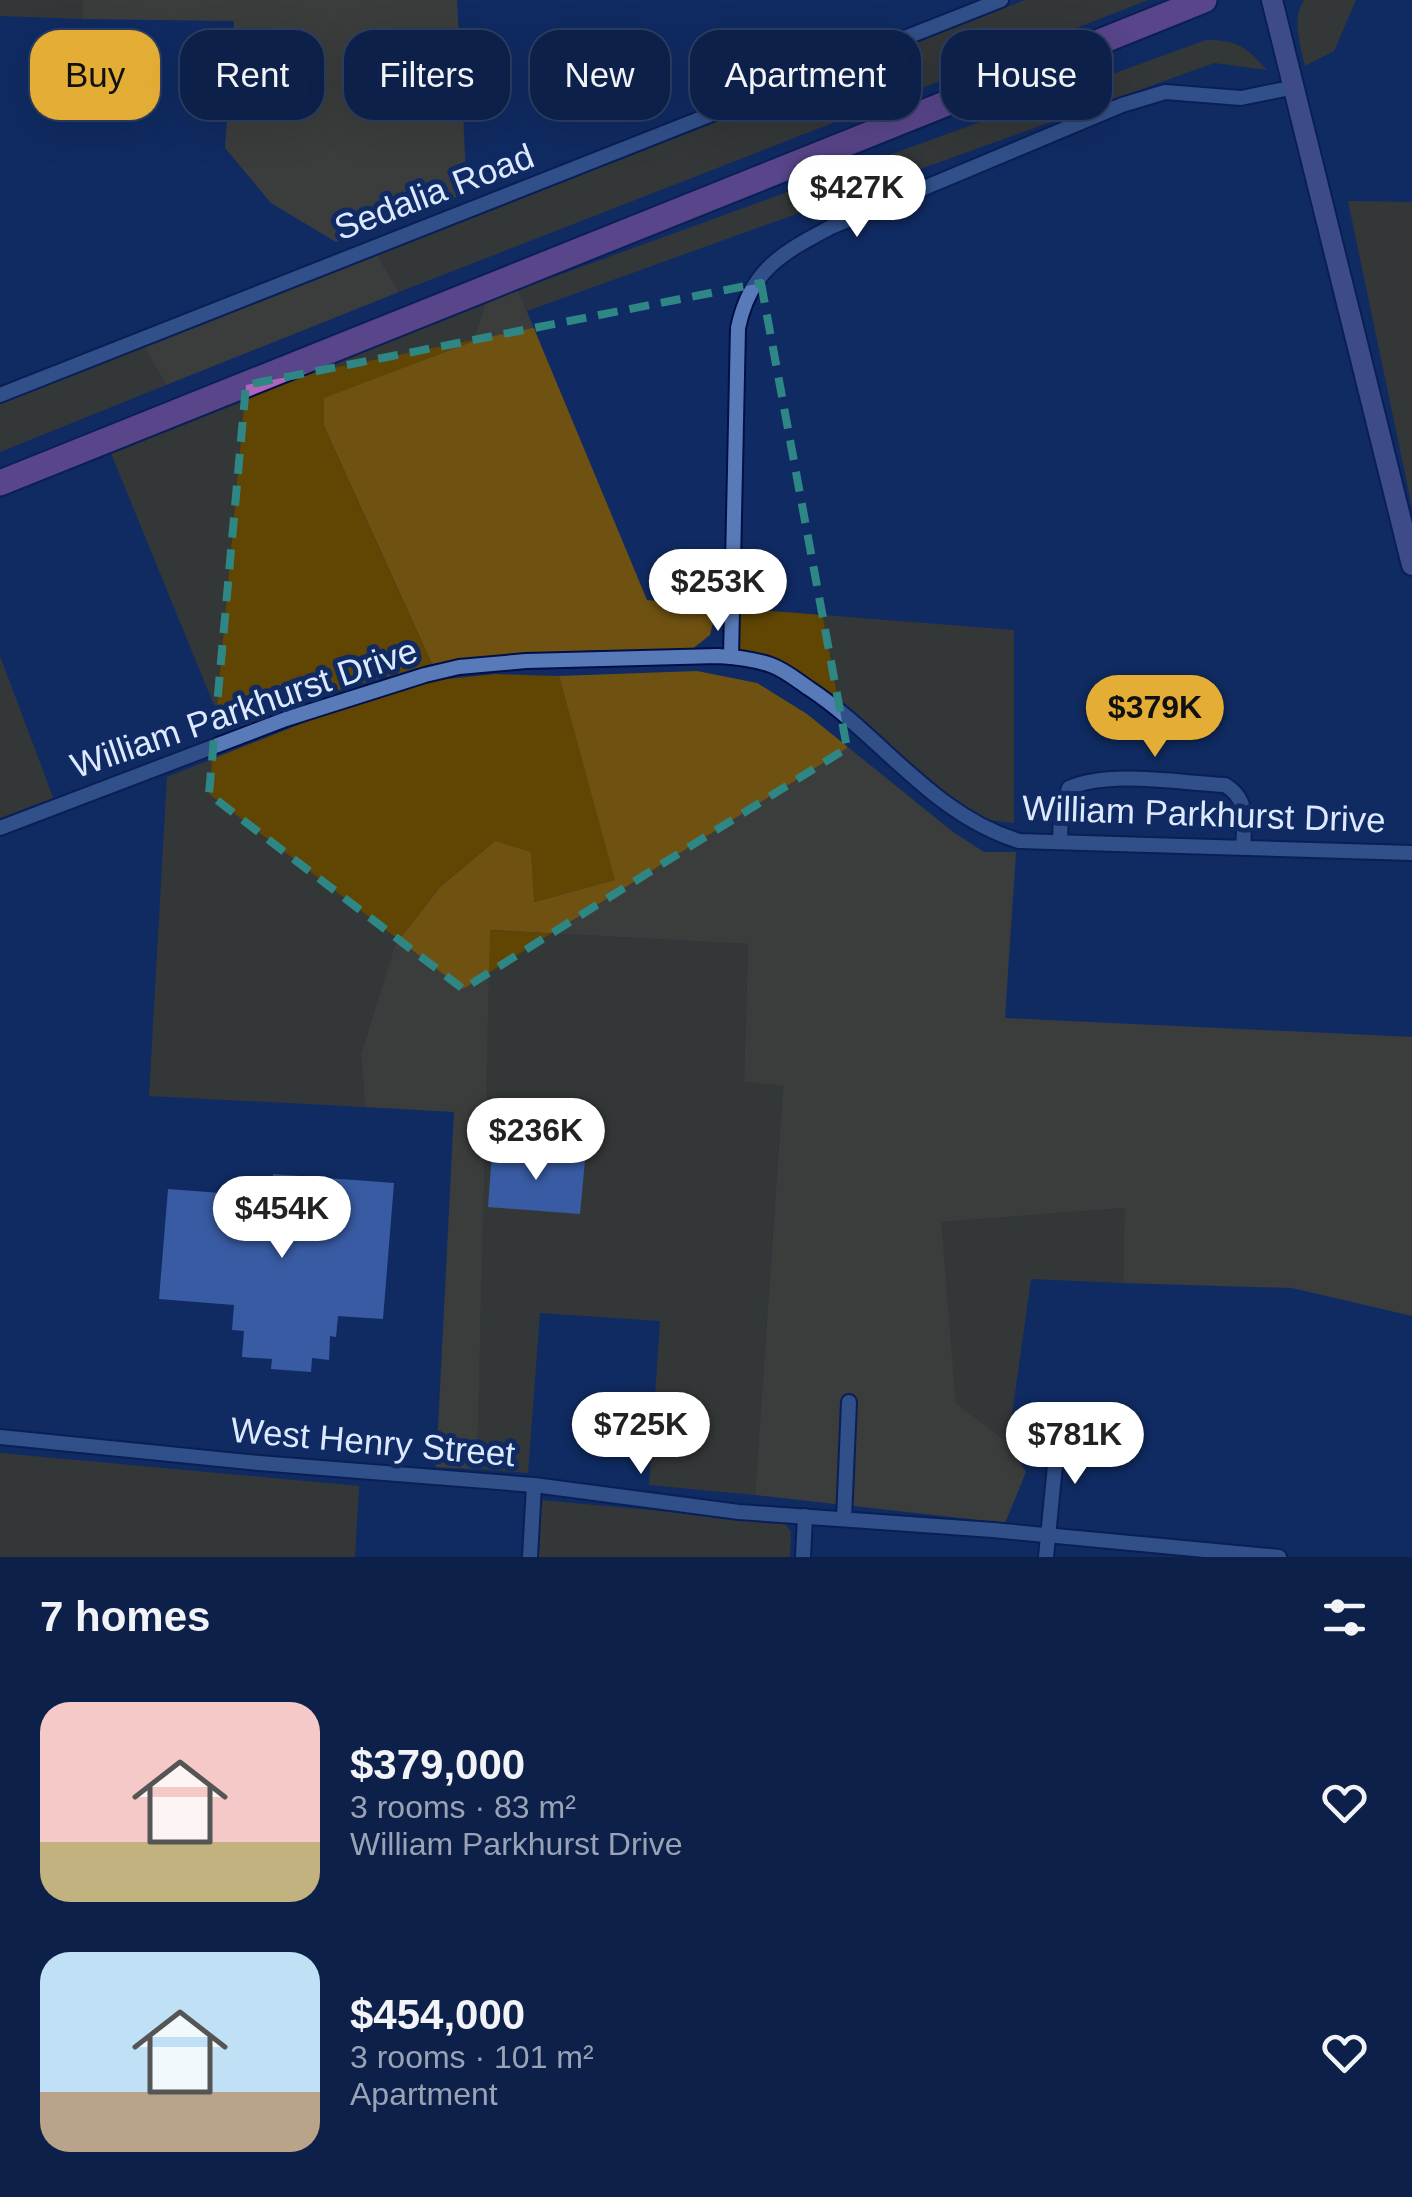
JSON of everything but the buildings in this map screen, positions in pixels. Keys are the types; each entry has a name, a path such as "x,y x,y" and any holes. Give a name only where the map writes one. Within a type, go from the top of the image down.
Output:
{"highway":[{"path":"0,482 1204,0"}],"street":[{"name":"Sedalia Road","path":"0,395 1001,0"},
{"path":"1272,0 1412,565"},
{"path":"731,657 738,328 743,304 762,273 795,246 831,228 1122,105 1165,92 1241,98 1294,86"},
{"name":"William Parkhurst Drive","path":"0,828 286,718 459,667 731,657 776,666 824,699 932,794 996,834 1019,840 1060,842 1412,852"},
{"path":"1060,842 1062,811 1069,788 1098,780 1117,780 1225,785 1238,793 1244,804 1244,848"},
{"path":"844,1520 849,1402"},
{"path":"1046,1557 1058,1434"},
{"name":"West Henry Street","path":"0,1437 534,1485 739,1512 1047,1534 1277,1557"},
{"path":"530,1557 534,1485"},
{"path":"803,1557 804,1516"}],"highlighted area":[{"path":"761,283 847,748 463,989 209,794 246,385"}],"shaded area":[{"path":"0,0 83,0 83,19 0,16"},
{"path":"83,0 457,0 459,30 344,30 344,120 463,120 467,193 336,242 271,203 225,148 227,120 324,120 324,30 233,30 234,21 83,19"},
{"path":"1025,0 1148,0 1071,30 949,30"},
{"path":"1304,0 1356,0 1334,51 1305,66 1298,24"},
{"path":"941,33 941,81 921,88 921,41"},
{"path":"1206,40 1241,46 1267,70 1214,63 1112,100 1112,74"},
{"path":"720,120 840,120 399,292 377,255"},
{"path":"986,120 1056,120 527,311 518,290"},
{"path":"1348,201 1412,202 1412,507"},
{"path":"377,255 399,292 166,385 144,347"},
{"path":"518,290 647,600 717,606 710,635 691,650 597,650 432,664 324,426 324,398 474,341 485,304"},
{"path":"485,304 474,341 324,399 324,426 432,664 332,692 225,732 110,451"},
{"path":"144,347 166,385 0,452 0,404"},
{"path":"732,608 1014,630 1014,823 984,819 949,803 840,704 743,656 733,635"},
{"path":"0,656 54,800 0,821"},
{"path":"697,671 757,683 807,714 953,832 984,852 1016,852 1005,1018 1412,1037 1412,1316 1292,1288 1123,1283 1125,1208 941,1222 956,1403 1008,1443 1026,1472 1005,1523 755,1495 783,1085 744,1082 748,944 490,930 477,1469 436,1467 454,1112 365,1107 361,1054 395,945 440,887 495,841 531,852 534,902 615,880 559,676"},
{"path":"496,674 559,676 616,880 534,902 495,841 440,887 395,945 361,1054 365,1107 149,1096 167,777 348,705 427,681"},
{"path":"489,930 748,944 744,1082 783,1084 755,1495 649,1485 660,1321 540,1313 528,1473 477,1469"},
{"path":"1126,1208 1123,1283 1031,1279 1008,1443 956,1403 940,1222"},
{"path":"0,1453 359,1486 355,1557 0,1557"},
{"path":"540,1500 784,1522 791,1532 790,1557 530,1557 532,1509"}]}
